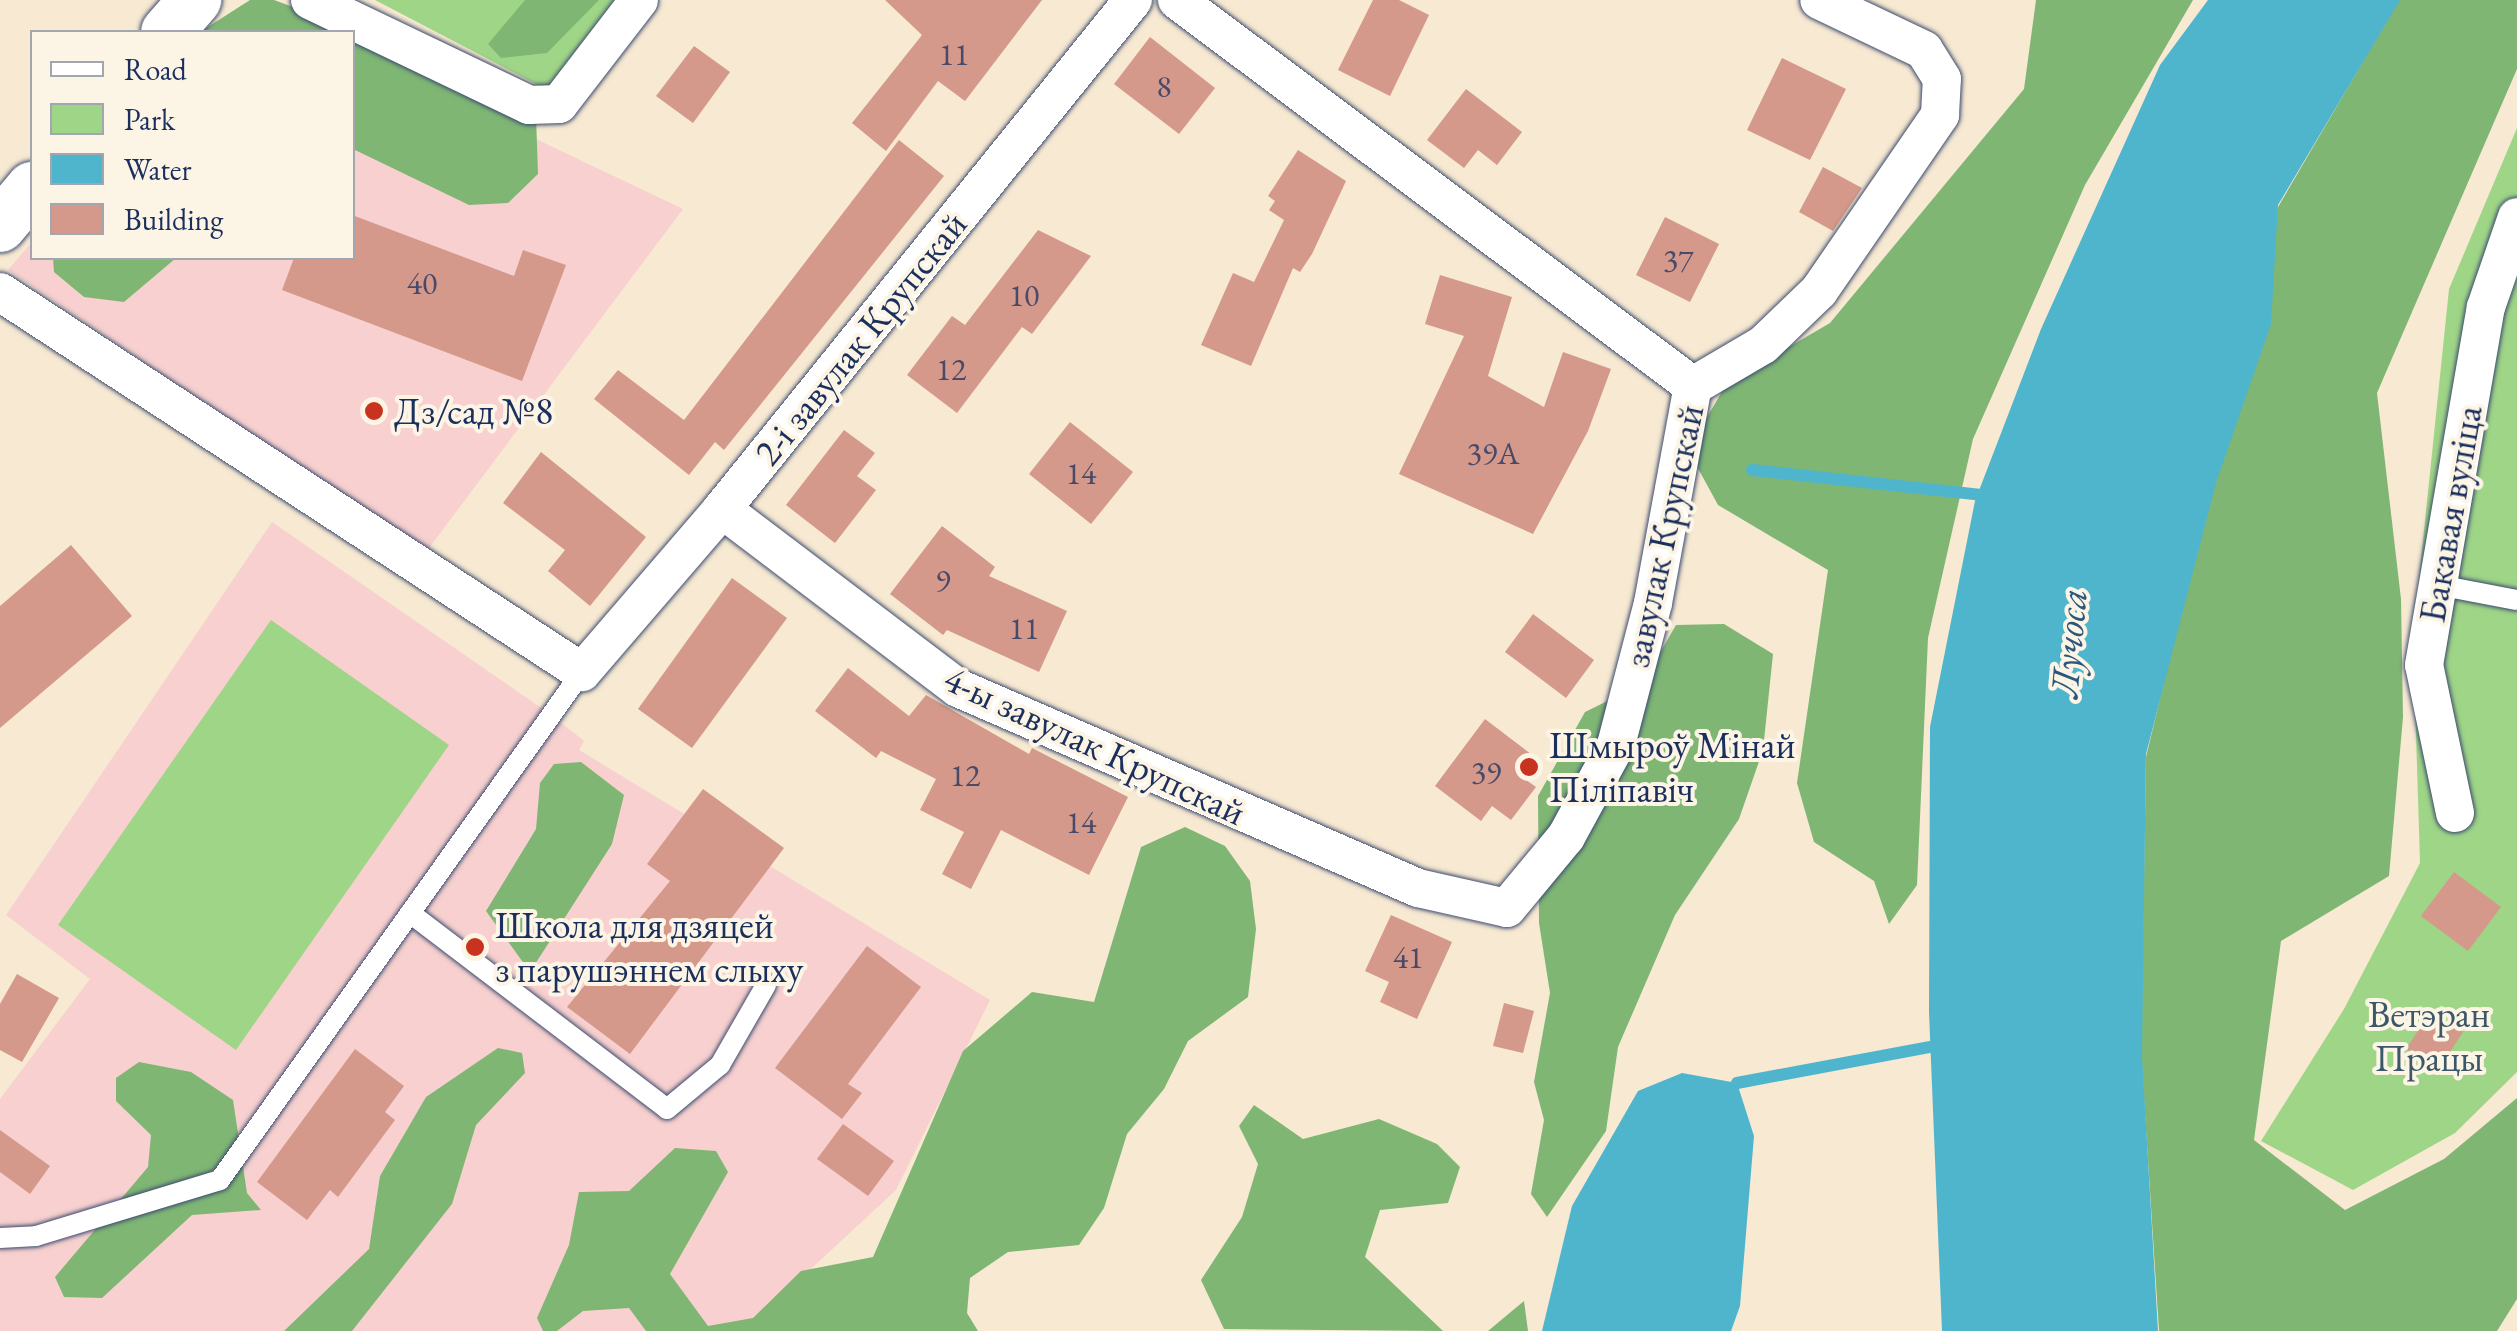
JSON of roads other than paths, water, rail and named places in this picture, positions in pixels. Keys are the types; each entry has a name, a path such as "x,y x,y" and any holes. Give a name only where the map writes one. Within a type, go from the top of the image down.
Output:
{"street":[{"path":"169,30 195,0"},
{"path":"310,0 529,105 559,104 639,0"},
{"name":"2-і завулак Крупскай","path":"582,672 722,509 1133,0"},
{"path":"1178,0 1693,386"},
{"name":"завулак Крупскай","path":"1506,908 1566,837 1616,745 1653,603 1693,386 1763,346 1819,291 1940,116 1942,80 1924,50 1819,0"},
{"path":"0,226 30,190"},
{"name":"Бакавая вуліца","path":"2455,814 2424,665 2486,307 2517,217"},
{"path":"0,292 582,672"},
{"name":"4-ы завулак Крупскай","path":"722,509 958,688 1418,888 1506,908"}],"lane":[{"path":"2438,585 2517,600"},
{"path":"0,1238 36,1236 220,1180 582,672"},
{"path":"410,913 667,1109 720,1065 766,986"}],"water":[{"name":"Лучоса","path":"2208,0 2400,0 2278,205 2271,324 2216,483 2146,754 2142,1056 2158,1331 1942,1331 1929,1012 1930,727 1975,501 2041,329 2160,65"},
{"path":"1682,1073 1737,1083 1754,1136 1740,1306 1731,1331 1542,1331 1572,1206 1638,1091"}],"waterway":[{"path":"1752,470 1993,496"},
{"path":"1737,1083 1946,1044"}],"place":[{"name":"Дз/сад №8","path":"374,411"},
{"name":"Шмыроў Мінай Піліпавіч","path":"1529,767"},
{"name":"Школа для дзяцей з парушэннем слыху","path":"475,947"}],"park label":[{"name":"Ветэран Працы","path":"2429,1036"}]}
